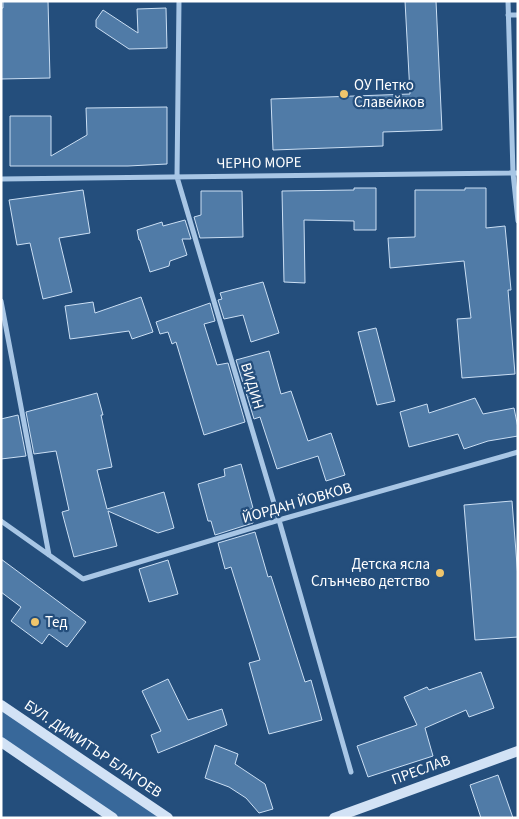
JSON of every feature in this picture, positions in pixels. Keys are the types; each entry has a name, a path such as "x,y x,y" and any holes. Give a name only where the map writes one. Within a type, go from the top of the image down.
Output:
{"main road":[{"name":"БУЛ. ДИМИТЪР БЛАГОЕВ","path":"1,705 168,818"},
{"path":"1,742 113,818"},
{"name":"ПРЕСЛАВ","path":"334,818 518,750"}],"street":[{"name":"ВИДИН","path":"179,1 176,177 279,520 351,772"},
{"path":"508,1 518,221"},
{"path":"508,15 518,15"},
{"name":"ЧЕРНО МОРЕ","path":"1,179 516,173"},
{"path":"1,301 49,555"},
{"name":"ЙОРДАН ЙОВКОВ","path":"49,555 83,580 279,520 518,452"},
{"path":"1,521 49,555"}],"shaded area":[{"path":"1,705 168,818 113,818 1,742"}],"building":[{"path":"3,1 48,1 50,78 1,79 1,8 3,8"},
{"path":"405,1 436,1 442,130 383,132 383,146 273,150 271,99 410,94"},
{"path":"166,8 167,48 129,49 96,27 96,20 103,10 138,33 137,9"},
{"path":"167,107 167,164 128,166 10,166 10,116 51,116 51,156 87,135 86,108"},
{"path":"354,188 376,188 376,230 354,230 354,221 304,220 305,283 284,282 282,191 354,190"},
{"path":"465,188 486,188 486,228 505,226 511,290 508,290 515,374 462,378 457,319 471,318 464,261 390,268 388,238 415,237 415,190 465,190"},
{"path":"83,190 90,233 59,238 72,292 43,299 30,243 17,245 9,200"},
{"path":"201,191 242,191 243,237 200,238 194,217 201,215"},
{"path":"185,220 191,239 182,239 187,255 170,261 169,266 150,272 137,230 162,222 163,226"},
{"path":"263,282 279,333 251,342 243,315 224,319 218,300 222,299 220,293"},
{"path":"141,297 153,332 132,339 129,331 70,339 65,306 93,302 95,313"},
{"path":"210,303 215,321 204,324 217,365 228,363 245,422 204,435 176,342 172,344 168,332 160,334 156,322"},
{"path":"376,328 395,401 377,405 358,332"},
{"path":"269,351 281,394 291,391 308,441 331,433 345,475 326,481 318,456 277,469 260,417 254,419 236,360"},
{"path":"97,393 103,415 101,415 112,467 97,470 107,509 164,492 174,528 158,533 108,511 117,546 74,557 62,512 69,510 56,451 34,454 26,412"},
{"path":"475,398 483,414 514,408 518,436 488,441 464,449 458,434 409,447 400,412 427,404 429,413"},
{"path":"18,415 26,456 1,459 1,419"},
{"path":"241,464 253,508 249,510 253,523 215,535 211,521 208,521 198,484 225,476 224,469"},
{"path":"512,501 518,578 518,637 475,640 464,505"},
{"path":"255,532 268,577 271,576 305,682 311,680 322,720 269,734 249,663 260,660 231,567 225,569 218,543"},
{"path":"1,559 86,622 67,647 49,634 42,644 11,621 21,607 1,592"},
{"path":"168,560 178,594 149,602 139,569"},
{"path":"481,672 494,708 469,717 466,710 425,728 433,756 368,777 357,746 417,725 404,697 427,687 429,690"},
{"path":"168,679 188,720 222,709 227,725 158,753 151,735 161,731 142,691"},
{"path":"215,745 238,754 235,764 265,784 273,809 259,813 246,798 229,787 205,778"},
{"path":"498,775 513,818 481,818 470,785"}],"place":[{"name":"ОУ Петко Славейков","path":"344,94"},
{"name":"Детска ясла Слънчево детство","path":"440,573"},
{"name":"Тед","path":"35,622"}]}
